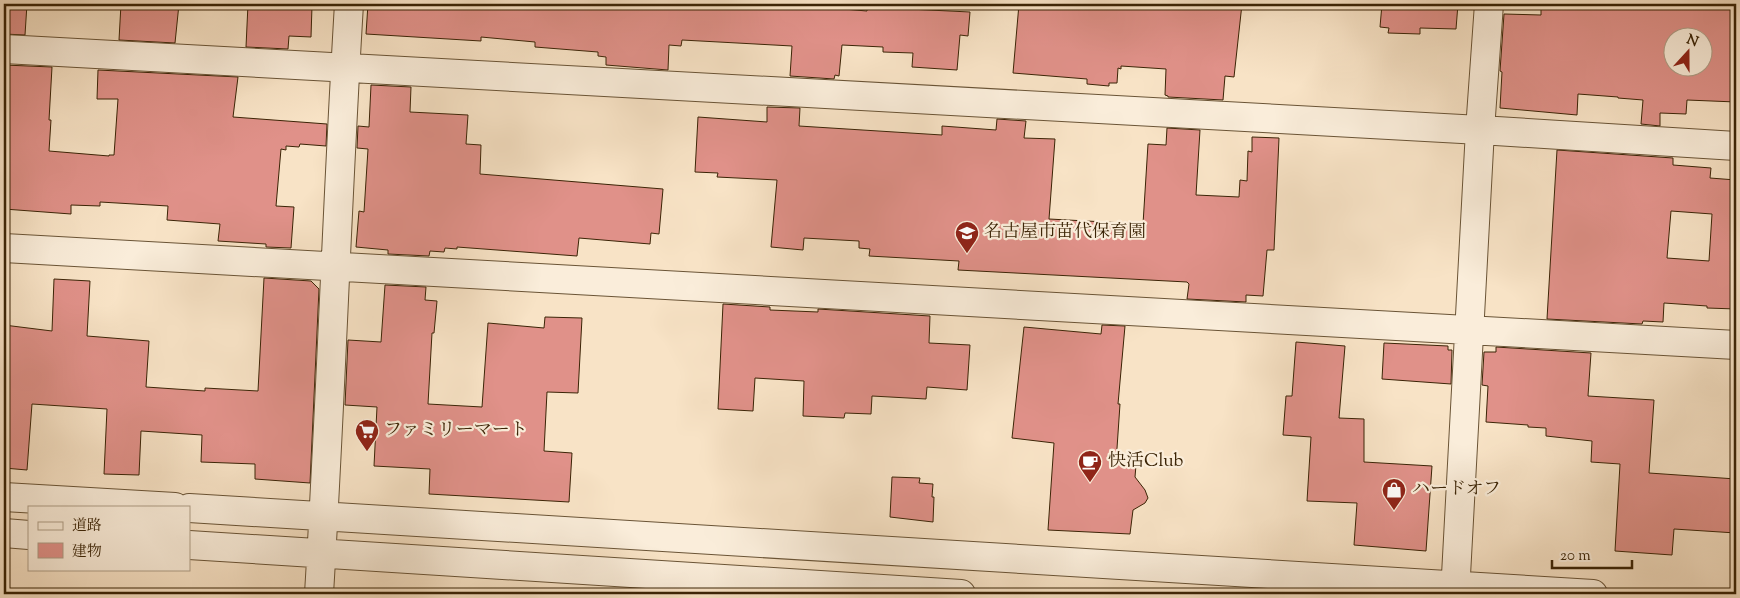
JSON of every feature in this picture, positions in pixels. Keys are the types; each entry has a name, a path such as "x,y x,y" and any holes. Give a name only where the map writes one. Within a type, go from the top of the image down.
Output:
{"street":[{"path":"319,594 349,4"},
{"path":"1455,590 1480,130 1489,4"},
{"path":"4,49 1480,130 1736,146"},
{"path":"4,248 1736,345"},
{"path":"4,497 158,506"},
{"path":"190,508 324,515 1455,590 1593,594"},
{"path":"4,533 28,535"},
{"path":"190,545 962,594"}],"building":[{"path":"4,4 27,4 25,35 4,34"},
{"path":"121,4 179,4 175,43 119,40"},
{"path":"248,4 312,6 311,37 289,36 288,49 246,47"},
{"path":"368,4 717,4 796,8 796,5 867,11 867,7 970,12 968,36 960,35 957,70 912,67 913,53 883,52 883,47 842,45 839,76 835,75 834,79 790,76 792,46 682,40 681,46 669,45 668,70 606,65 606,57 598,56 598,52 535,47 535,42 481,37 481,41 366,34"},
{"path":"1019,4 1242,4 1234,77 1225,76 1223,100 1168,97 1165,95 1166,69 1121,66 1121,69 1118,68 1117,83 1109,83 1109,86 1087,84 1087,79 1013,73"},
{"path":"1382,4 1458,4 1456,29 1420,28 1420,34 1388,33 1389,28 1380,27"},
{"path":"1541,4 1736,4 1736,102 1687,100 1686,114 1660,113 1660,126 1641,124 1643,100 1618,97 1578,94 1577,115 1500,108 1502,72 1500,71 1504,14 1541,15"},
{"path":"4,65 52,67 49,151 114,155 118,99 97,99 98,70 238,77 233,117 327,124 326,146 300,144 299,147 286,146 286,150 281,149 276,206 294,207 291,248 266,247 266,244 218,241 220,224 167,220 168,206 100,202 100,206 71,205 71,214 4,209"},
{"path":"371,85 411,87 410,112 468,115 466,144 481,145 480,174 663,189 659,234 651,233 650,244 579,238 577,256 457,247 457,249 445,248 444,252 430,251 429,256 388,254 388,250 356,247 359,211 364,212 368,149 357,148 358,126 369,127"},
{"path":"767,107 800,108 799,126 942,135 942,126 996,130 997,119 1026,121 1024,138 1055,139 1049,219 1143,224 1148,144 1166,145 1167,128 1200,130 1196,195 1239,197 1240,180 1247,181 1248,151 1252,152 1252,137 1279,138 1274,250 1267,250 1263,296 1246,295 1246,302 1187,299 1189,284 1187,282 958,270 959,261 869,256 870,249 859,248 859,241 804,238 803,250 771,247 777,180 717,177 718,173 695,172 698,117 767,122"},
{"path":"1557,150 1673,158 1673,165 1711,168 1710,178 1736,180 1736,309 1664,303 1663,322 1643,321 1642,324 1547,319","holes":["1671,211 1712,214 1709,261 1667,258"]},
{"path":"264,278 311,281 319,289 310,483 255,479 255,464 201,462 202,435 141,431 139,475 104,474 107,409 32,404 27,470 4,468 4,325 52,331 54,279 90,281 87,336 149,341 146,387 205,391 205,388 258,391"},
{"path":"385,285 426,287 425,300 437,301 434,333 432,333 428,404 482,407 488,323 544,328 545,317 582,318 578,393 547,392 544,451 572,453 569,502 429,494 430,469 374,466 377,407 345,405 348,340 381,342"},
{"path":"723,304 770,307 770,310 818,312 818,309 930,316 929,343 970,345 967,390 927,387 926,399 872,396 871,414 845,413 844,418 803,416 804,381 755,378 753,411 718,409"},
{"path":"1102,325 1125,326 1118,404 1120,404 1116,463 1136,465 1135,477 1145,490 1148,498 1145,503 1133,510 1130,534 1048,530 1054,443 1012,438 1024,327 1101,334"},
{"path":"1296,342 1345,346 1339,418 1364,419 1364,462 1432,466 1426,551 1354,545 1357,503 1307,501 1311,437 1283,435 1286,396 1292,396"},
{"path":"1384,343 1448,346 1448,350 1452,350 1451,384 1382,379"},
{"path":"1496,347 1591,353 1588,396 1654,400 1649,473 1736,479 1736,533 1674,529 1672,555 1615,551 1620,464 1591,462 1592,441 1546,436 1546,428 1486,422 1488,386 1482,385 1484,352 1496,352"},
{"path":"892,477 920,478 919,483 933,484 933,522 890,517"}],"place":[{"name":"名古屋市苗代保育園","path":"967,254"},
{"name":"ファミリーマート","path":"367,452"},
{"name":"快活Club","path":"1090,483"},
{"name":"ハードオフ","path":"1394,511"}]}
